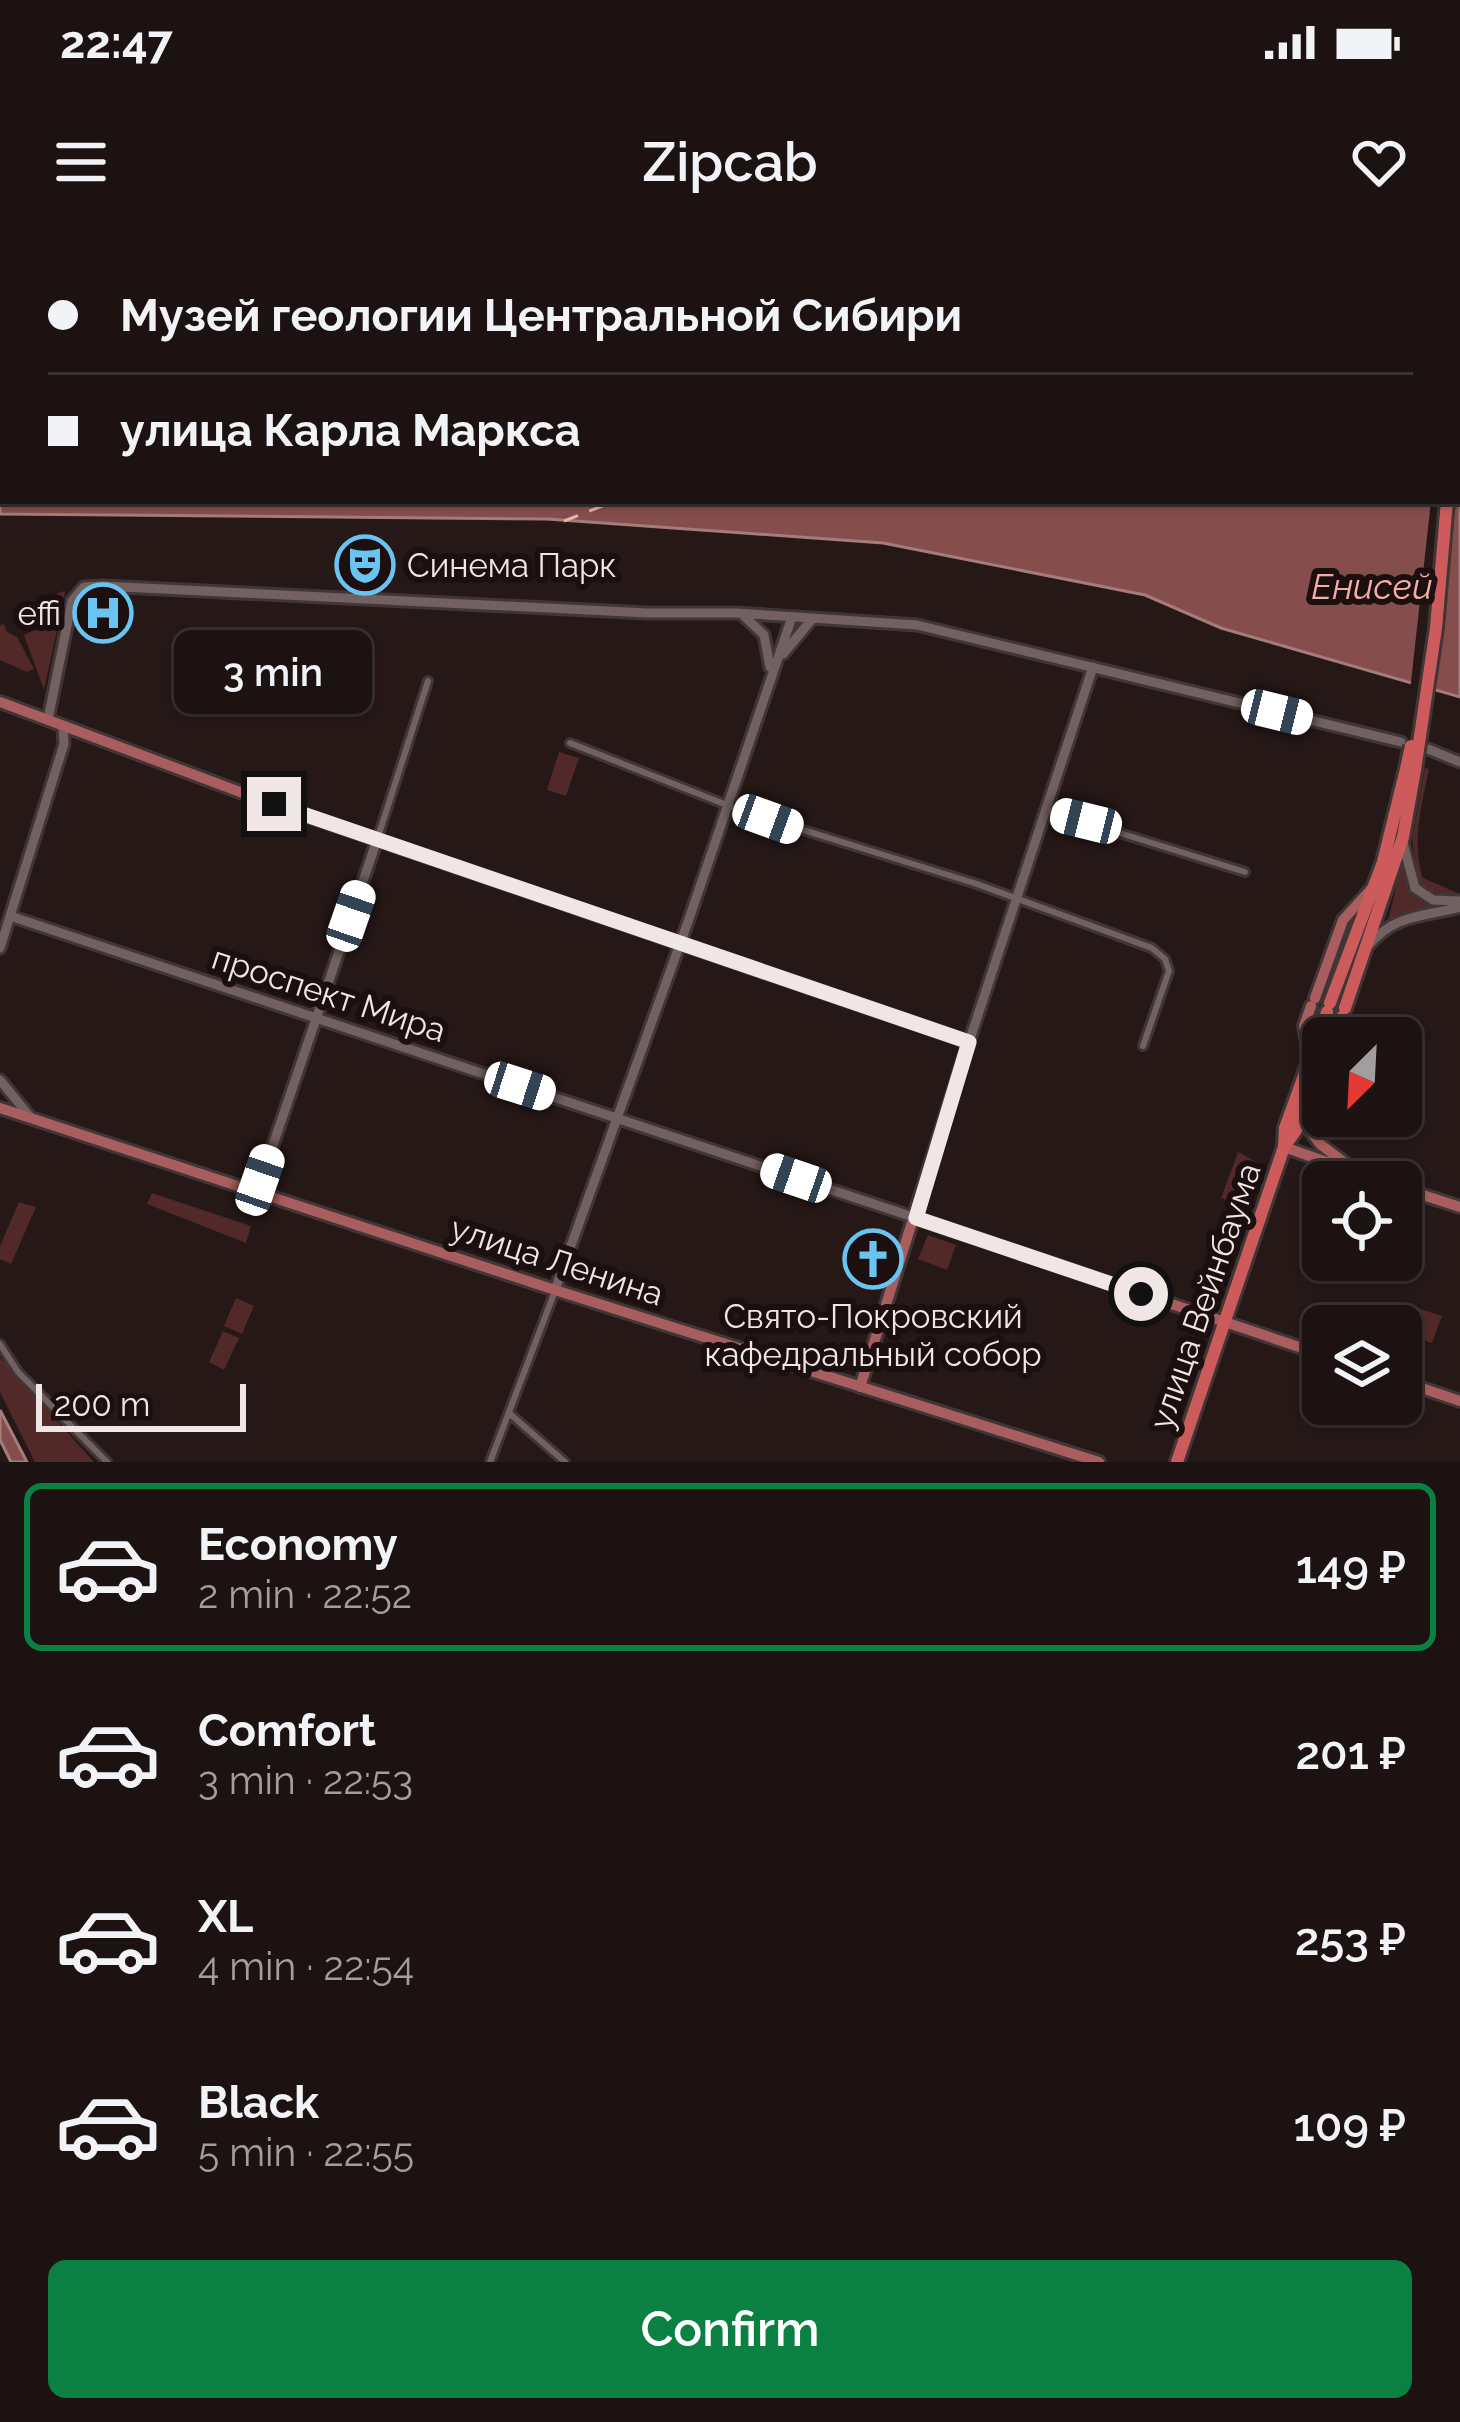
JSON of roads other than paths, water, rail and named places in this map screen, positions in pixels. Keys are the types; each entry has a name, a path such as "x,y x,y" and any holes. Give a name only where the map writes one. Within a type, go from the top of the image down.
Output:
{"highway":[{"path":"1342,1017 1403,837 1410,769 1436,628 1444,504"},
{"name":"улица Вейнбаума","path":"1326,1017 1410,769"},
{"name":"улица Вейнбаума","path":"1178,1462 1284,1147 1302,1111"}],"main road":[{"path":"48,719 72,601 90,586 647,613 739,613 930,627 1401,742"},
{"path":"739,613 764,635 771,674"},
{"path":"555,1290 792,617"},
{"path":"771,674 796,634 813,618"},
{"path":"860,1387 1093,667"},
{"path":"0,702 377,840 969,1042"},
{"path":"0,948 5,916 64,744 63,727"},
{"path":"1428,749 1460,762"},
{"path":"1403,837 1415,888 1433,900 1460,904"},
{"path":"256,1192 377,840"},
{"path":"1307,1017 1343,920 1374,885"},
{"path":"1369,945 1402,917 1460,904"},
{"name":"проспект Мира","path":"5,916 1302,1348"},
{"path":"0,1080 32,1119"},
{"name":"улица Ленина","path":"0,1108 1099,1462"},
{"path":"1315,1137 1342,1161"},
{"path":"1284,1147 1324,1161"},
{"path":"1422,1195 1460,1207"},
{"path":"1422,1388 1460,1401"}],"street":[{"path":"377,840 428,681"},
{"path":"570,743 727,805 1017,898 1152,948 1166,959 1169,971 1143,1046"},
{"path":"1046,810 1245,872"},
{"path":"490,1462 555,1290"},
{"path":"0,1344 18,1372 107,1462"},
{"path":"510,1414 565,1462"}],"water":[{"name":"Енисей","path":"0,504 1460,504 1460,697 1221,628 1145,595 883,543 547,519 0,514"},
{"path":"0,1410 27,1462 11,1462 0,1440"}],"place":[{"name":"Синема Парк","path":"365,565"},
{"name":"effi","path":"103,613"},
{"name":"Свято-Покровский кафедральный собор","path":"873,1259"}]}
